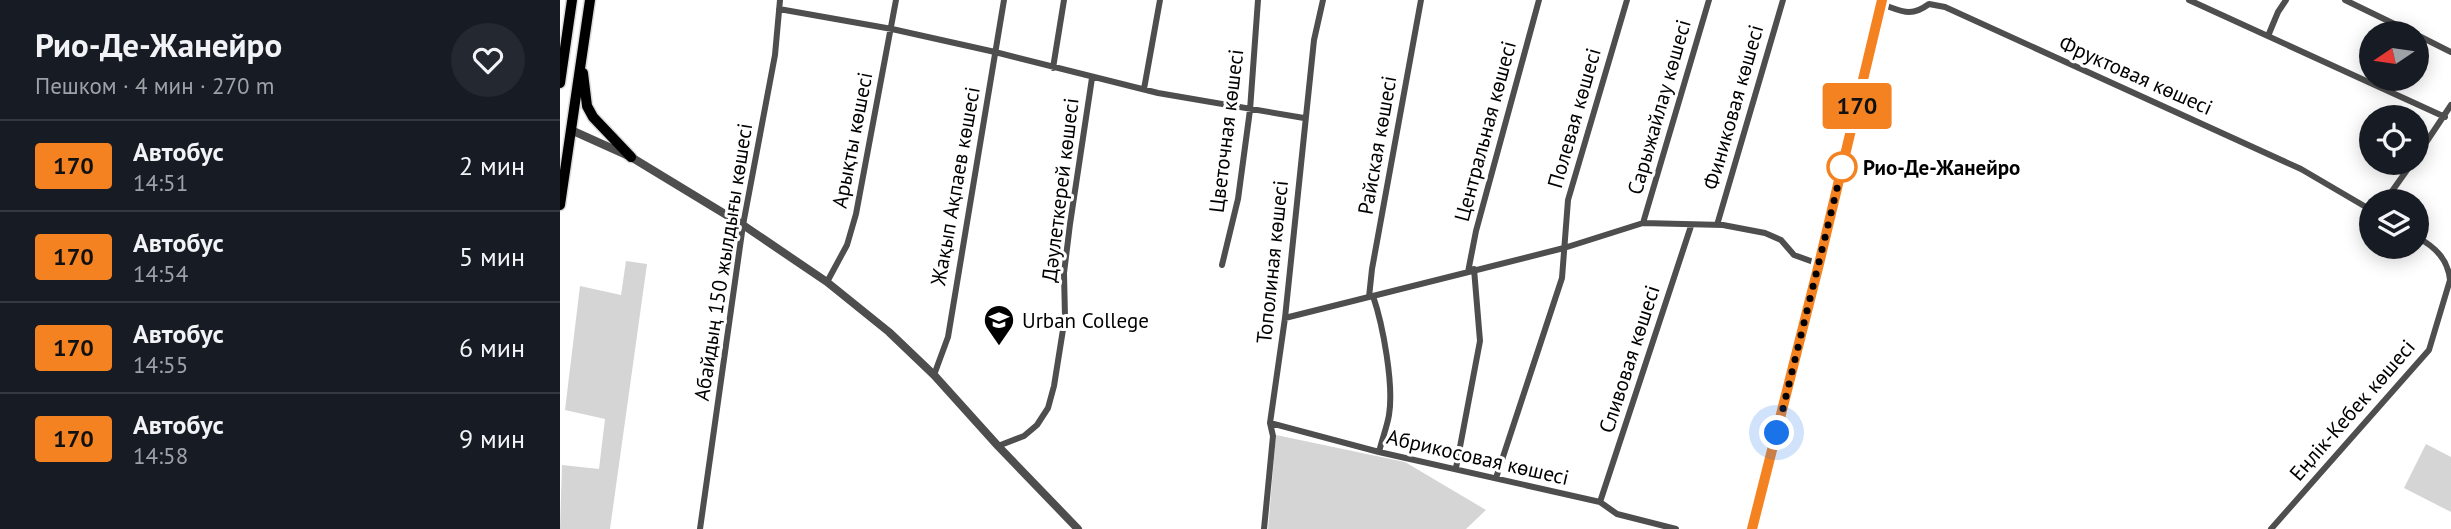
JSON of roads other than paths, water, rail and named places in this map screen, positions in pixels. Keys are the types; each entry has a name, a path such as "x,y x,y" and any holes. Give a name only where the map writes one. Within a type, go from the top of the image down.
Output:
{"main road":[{"path":"560,83 572,0"},
{"path":"560,205 590,0"},
{"path":"581,59 587,106 601,127 631,157"}],"street":[{"name":"Абайдың 150 жылдығы көшесі","path":"700,529 743,225 775,55 780,0"},
{"name":"Арықты көшесі","path":"827,282 847,245 856,214 896,0"},
{"name":"Жақып Ақпаев көшесі","path":"934,375 947,337 1004,0"},
{"path":"1053,68 1064,0"},
{"path":"1144,89 1160,0"},
{"name":"Цветочная көшесі","path":"1222,265 1238,200 1250,110 1258,0"},
{"name":"Тополиная көшесі","path":"1264,529 1273,436 1270,423 1285,318 1304,118 1314,40 1323,0"},
{"name":"Райская көшесі","path":"1379,452 1389,414 1390,398 1378,311 1371,297 1372,269 1421,0"},
{"name":"Центральная көшесі","path":"1456,468 1480,341 1471,271 1476,231 1539,0"},
{"name":"Полевая көшесі","path":"1496,478 1562,278 1568,200 1627,0"},
{"name":"Сарыжайлау көшесі","path":"1643,223 1709,0"},
{"name":"Финиковая көшесі","path":"1717,225 1783,0"},
{"path":"2189,0 2445,117"},
{"path":"2268,36 2277,12 2286,0"},
{"path":"2345,0 2388,21"},
{"path":"1752,529 1881,2"},
{"name":"Фруктовая көшесі","path":"1881,2 1910,13 1918,12 1929,4 1945,7 2301,169 2359,203"},
{"path":"779,9 892,29 1144,89 1304,118"},
{"path":"2429,41 2451,52"},
{"name":"Дәулеткерей көшесі","path":"998,446 1024,436 1037,425 1048,408 1054,386 1065,317 1064,272 1092,78"},
{"path":"2429,139 2451,105"},
{"path":"571,130 631,157 743,225 827,282 889,332 934,375 1078,529"},
{"path":"1285,318 1564,248 1643,223 1717,225 1765,233 1781,240 1794,254 1819,264"},
{"name":"Сливовая көшесі","path":"1600,502 1691,226"},
{"name":"Еңлік-Кебек көшесі","path":"2271,529 2429,350 2449,281 2449,269 2429,244"},
{"name":"Абрикосовая көшесі","path":"1270,423 1379,452 1600,502 1617,514 1676,529"}],"place":[{"name":"Рио-Де-Жанейро","path":"1842,167"},
{"name":"Urban College","path":"999,347"}]}
